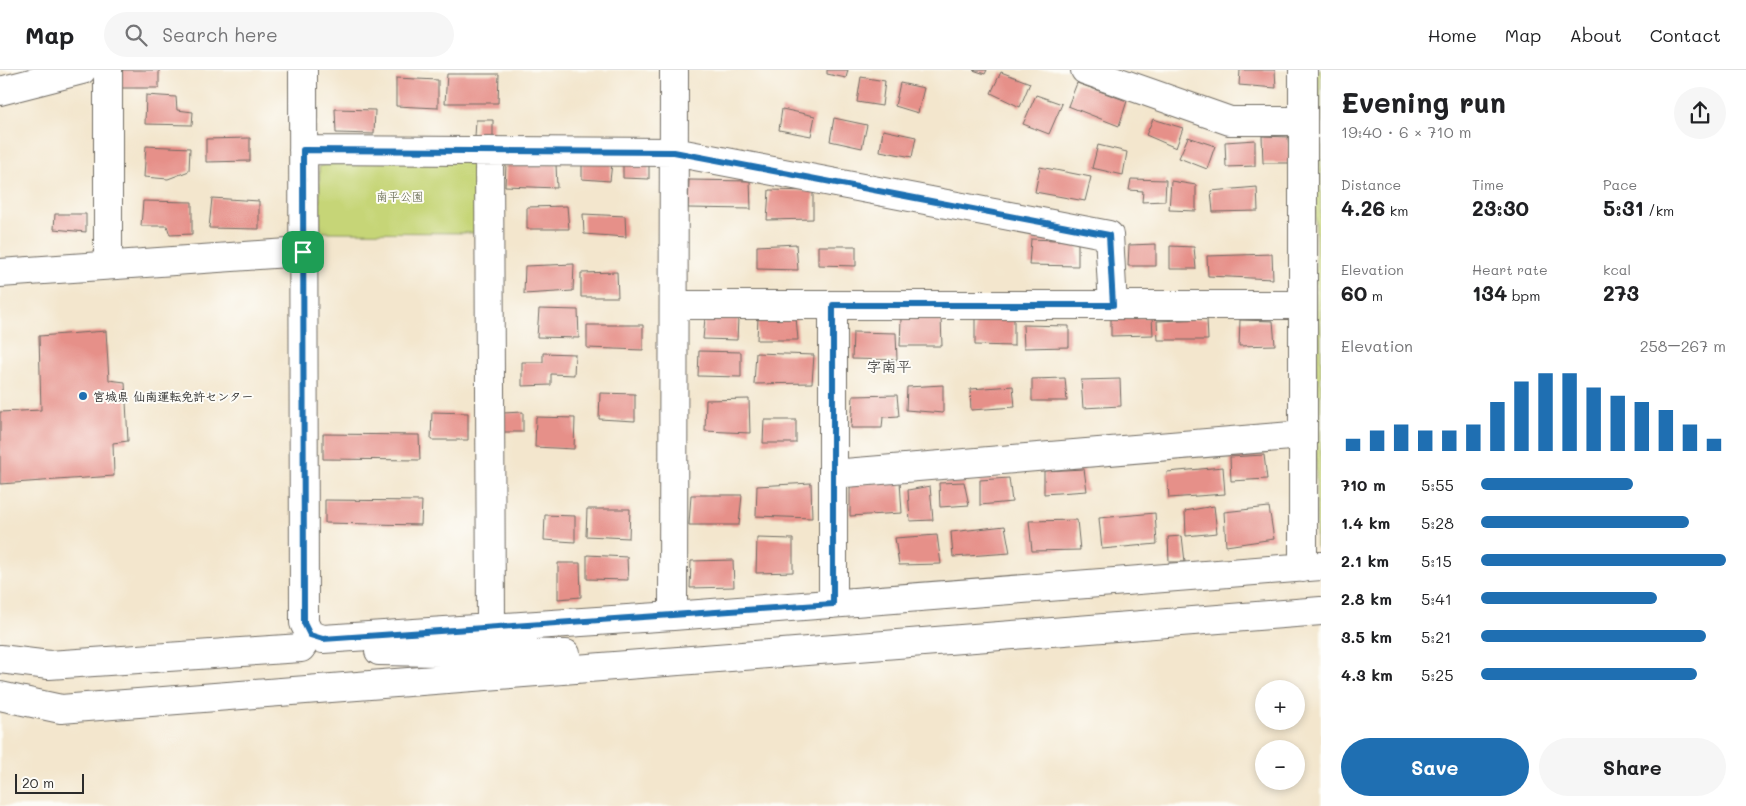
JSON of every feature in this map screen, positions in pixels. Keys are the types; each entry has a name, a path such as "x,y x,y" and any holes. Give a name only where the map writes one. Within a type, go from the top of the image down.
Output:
{"street":[{"path":"0,91 82,70"},
{"path":"108,70 108,265"},
{"path":"303,70 304,623 310,635 323,639 673,616 1312,567 1303,435 1303,70"},
{"path":"673,616 674,70"},
{"path":"1086,70 1230,121 1303,120"},
{"path":"303,150 674,152 1109,235 1113,305"},
{"path":"489,151 491,627"},
{"path":"0,273 303,252"},
{"path":"674,305 1303,305"},
{"path":"833,305 833,604"},
{"path":"833,474 1303,435"},
{"path":"0,696 61,709 1321,611"},
{"path":"0,659 49,665 301,648 310,635"},
{"path":"362,636 376,651 577,654 628,665"}],"green space":[{"path":"1315,70 1321,70 1321,551 1316,547"},
{"name":"南平公園","path":"469,160 480,168 480,233 320,232 319,167 331,161"}],"building":[{"path":"122,70 159,70 159,88 120,88"},
{"path":"827,70 848,70 846,78 827,74"},
{"path":"973,70 987,70 985,74"},
{"path":"1240,70 1275,70 1276,88 1239,85"},
{"path":"1001,72 1030,83 1020,107 991,93"},
{"path":"447,74 499,74 498,103 445,103"},
{"path":"861,77 885,81 882,106 857,102"},
{"path":"396,78 438,80 438,108 396,106"},
{"path":"900,83 924,88 918,113 895,106"},
{"path":"1077,83 1127,101 1119,126 1068,106"},
{"path":"146,95 176,97 177,110 193,112 192,125 145,124"},
{"path":"1036,95 1062,104 1049,134 1023,124"},
{"path":"335,109 375,110 374,134 336,133"},
{"path":"782,109 815,116 811,136 779,130"},
{"path":"834,118 867,125 862,148 830,141"},
{"path":"1153,119 1183,128 1176,148 1146,135"},
{"path":"476,120 493,120 493,138 475,137"},
{"path":"883,130 916,137 912,157 880,151"},
{"path":"1262,136 1288,137 1290,163 1263,163"},
{"path":"1188,137 1215,146 1207,169 1179,158"},
{"path":"250,138 250,161 206,162 206,139"},
{"path":"1255,140 1255,166 1226,167 1225,142"},
{"path":"1098,145 1127,152 1123,175 1092,168"},
{"path":"146,146 190,148 189,171 168,179 144,177"},
{"path":"582,162 612,163 610,181 582,179"},
{"path":"623,162 649,162 649,179 623,178"},
{"path":"506,164 556,164 557,188 505,186"},
{"path":"1040,167 1091,177 1085,201 1035,192"},
{"path":"1131,179 1166,180 1165,201 1142,202 1143,191 1129,190"},
{"path":"689,180 750,181 751,209 688,208"},
{"path":"1171,181 1196,185 1196,211 1169,210"},
{"path":"1257,187 1258,211 1213,212 1211,191"},
{"path":"769,190 813,191 813,219 767,220"},
{"path":"212,198 259,201 259,229 209,228"},
{"path":"143,201 192,202 192,234 170,235 167,226 141,226"},
{"path":"567,206 569,229 527,229 527,207"},
{"path":"55,214 86,214 86,232 54,229"},
{"path":"583,214 625,216 626,237 584,234"},
{"path":"1031,239 1078,241 1078,266 1029,265"},
{"path":"796,244 798,270 757,269 757,246"},
{"path":"1156,244 1156,266 1128,266 1129,245"},
{"path":"818,246 856,246 856,266 818,265"},
{"path":"1170,246 1194,247 1196,269 1170,269"},
{"path":"1272,254 1273,279 1208,276 1207,256"},
{"path":"574,264 573,291 524,294 525,266"},
{"path":"617,272 618,297 581,297 581,273"},
{"path":"539,309 578,310 579,338 537,337"},
{"path":"758,317 796,317 798,340 757,340"},
{"path":"941,317 942,346 900,346 901,319"},
{"path":"1152,317 1153,335 1111,336 1111,318"},
{"path":"705,318 738,318 737,340 703,339"},
{"path":"1014,318 1014,346 975,345 975,319"},
{"path":"1207,319 1208,340 1158,340 1157,321"},
{"path":"1240,320 1273,321 1275,345 1239,346"},
{"path":"587,325 643,325 643,350 587,348"},
{"path":"1023,325 1069,326 1069,347 1024,348"},
{"name":"宮城県 仙南運転免許センター","path":"106,331 109,380 125,382 128,441 113,443 114,476 0,484 0,412 41,410 39,336"},
{"path":"853,332 896,333 897,360 852,359"},
{"path":"699,351 741,352 741,377 698,376"},
{"path":"543,353 575,354 574,375 551,374 551,385 522,386 522,362 543,362"},
{"path":"756,353 814,355 812,383 754,384"},
{"path":"1065,378 1067,401 1032,401 1032,379"},
{"path":"1120,379 1121,406 1083,408 1081,380"},
{"path":"943,385 943,413 906,410 907,387"},
{"path":"1013,386 1015,407 971,410 970,389"},
{"path":"600,393 635,394 635,421 599,419"},
{"path":"897,395 899,416 883,417 882,428 851,428 853,396"},
{"path":"749,399 750,433 705,431 706,400"},
{"path":"432,412 468,413 468,440 431,440"},
{"path":"523,412 523,432 502,432 503,413"},
{"path":"536,417 575,418 574,449 535,447"},
{"path":"764,420 796,420 796,443 763,443"},
{"path":"323,434 419,435 420,460 323,459"},
{"path":"1264,455 1267,479 1231,481 1230,457"},
{"path":"1223,467 1225,494 1169,498 1167,472"},
{"path":"1084,469 1087,491 1044,494 1044,471"},
{"path":"1009,478 1012,502 980,505 980,480"},
{"path":"900,481 902,513 850,516 850,484"},
{"path":"964,482 969,505 940,507 939,483"},
{"path":"811,483 812,518 756,516 757,486"},
{"path":"930,486 933,520 910,521 908,490"},
{"path":"691,495 742,495 739,525 689,525"},
{"path":"325,500 422,501 421,525 325,523"},
{"path":"1214,506 1217,533 1186,536 1185,511"},
{"path":"1269,507 1274,539 1226,546 1224,512"},
{"path":"587,509 630,509 629,538 586,536"},
{"path":"1155,513 1157,544 1102,549 1099,518"},
{"path":"545,515 575,516 575,542 544,540"},
{"path":"1077,520 1080,550 1032,551 1029,521"},
{"path":"1005,526 1010,553 953,557 951,532"},
{"path":"937,535 941,564 899,565 895,538"},
{"path":"1182,536 1185,562 1169,562 1168,537"},
{"path":"757,538 793,539 793,572 756,573"},
{"path":"587,555 627,557 628,580 587,579"},
{"path":"733,560 734,587 690,588 691,561"},
{"path":"558,563 580,563 581,597 558,599"}],"place":[{"name":"宮城県 仙南運転免許センター","path":"83,396"}],"district":[{"name":"字南平","path":"889,366"}],"route":[{"path":"303,150 674,152 1109,235 1113,305 833,305 833,604 323,639 310,635 304,623 303,252 303,150"}]}
